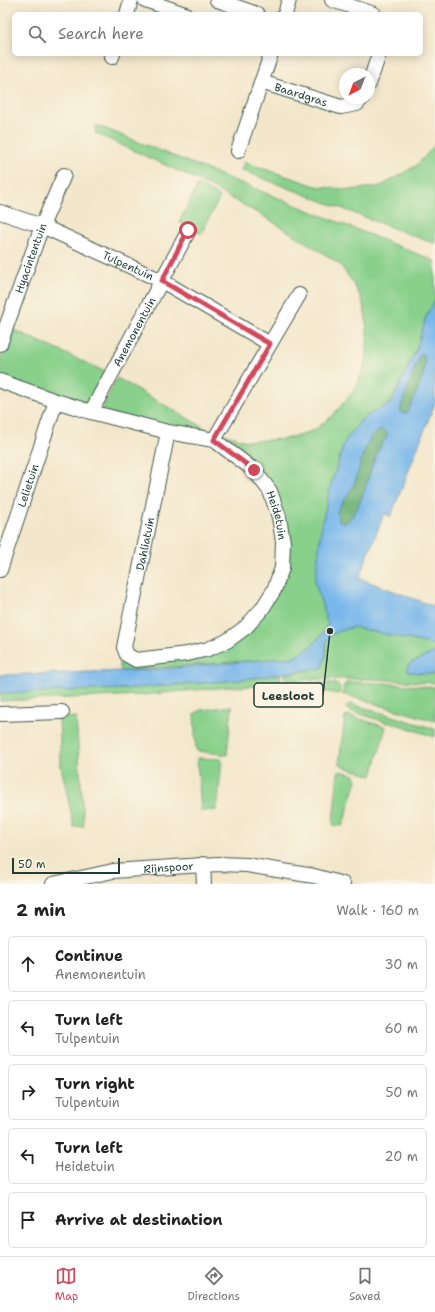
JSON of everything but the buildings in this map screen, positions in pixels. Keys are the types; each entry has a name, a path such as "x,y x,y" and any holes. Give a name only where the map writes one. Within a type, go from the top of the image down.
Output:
{"street":[{"path":"128,12 131,0"},
{"path":"145,0 179,12"},
{"path":"217,0 251,12"},
{"path":"286,12 289,0"},
{"path":"332,0 368,12"},
{"name":"Baardgras","path":"238,151 270,56"},
{"path":"374,68 378,56"},
{"name":"Baardgras","path":"261,82 341,107 357,104"},
{"name":"Hyacintentuin","path":"0,344 42,226 64,175"},
{"name":"Tulpentuin","path":"0,212 42,226 162,281 270,344"},
{"name":"Anemonentuin","path":"91,412 188,230"},
{"path":"214,440 299,295"},
{"name":"Heidetuin","path":"0,381 91,412 168,432 214,440 254,470 270,491 279,516 283,542 282,568 274,590 262,609 246,627 227,641 208,649 187,654 136,660 127,655"},
{"name":"Lelietuin","path":"0,570 56,401"},
{"name":"Dahliatuin","path":"127,655 124,648 168,432"},
{"path":"0,714 62,712"},
{"path":"203,864 204,884"},
{"name":"Rijnspoor","path":"53,884 87,880 113,871 203,864 247,865 291,872 328,882 342,884"}],"green space":[{"path":"96,125 435,261 435,300 426,317 417,348 391,403 363,418 345,441 330,488 322,524 315,582 328,624 324,632 312,646 295,657 121,671 119,663 214,650 279,591 275,492 219,442 224,434 246,441 284,439 302,435 317,428 332,416 354,391 362,373 367,354 366,318 362,300 353,283 341,266 328,256 265,217 200,181 95,133"},
{"path":"435,145 435,244 241,170 244,162 316,186 351,190 381,186 417,165"},
{"path":"198,185 220,197 201,234 179,222"},
{"path":"10,328 108,373 87,407 0,377 0,361"},
{"path":"422,353 425,365 421,382 408,412 405,414 401,412 401,407 420,354"},
{"path":"117,378 210,431 207,436 101,411"},
{"path":"381,429 387,433 387,437 376,456 357,509 345,523 338,520 337,511 354,485 363,453 370,438"},
{"path":"353,627 435,645 435,652 411,663 409,672 435,674 435,683 374,679 308,679 299,682 295,680 286,681 285,674 296,673 320,664 326,655 326,644 329,637"},
{"path":"280,674 281,682 279,686 228,687 143,695 0,701 0,693 122,689 238,680"},
{"path":"347,682 435,687 435,721 342,694 344,685"},
{"path":"336,683 340,687 339,694 303,688 306,684"},
{"path":"352,704 435,729 435,737 348,710 346,707"},
{"path":"232,706 227,755 196,750 194,714 201,710"},
{"path":"347,715 386,727 372,776 342,766 339,763 345,717"},
{"path":"76,717 84,826 74,827 61,766 59,718"},
{"path":"197,758 221,759 222,761 217,810 201,811"},
{"path":"340,771 355,775 357,780 343,825 341,826 334,825 333,823 338,772"}],"water":[{"path":"435,300 435,403 391,516 384,514 359,578 433,606 435,601 435,645 353,627 334,633 327,640 326,656 322,668 238,680 122,689 0,693 0,675 152,670 295,657 312,646 324,632 328,624 315,582 322,524 330,488 345,441 363,418 391,403 417,348 426,317","holes":["422,353 425,365 421,382 414,400 408,412 405,414 401,412 401,407 420,354","381,429 387,433 387,437 376,455 357,510 345,523 338,520 337,511 354,485 363,454 370,438"]},
{"path":"435,652 435,674 409,672 407,669 408,665"}],"place":[{"name":"Leesloot","path":"330,631"}],"route":[{"path":"188,230 162,281 270,344 214,440 254,470"}]}
